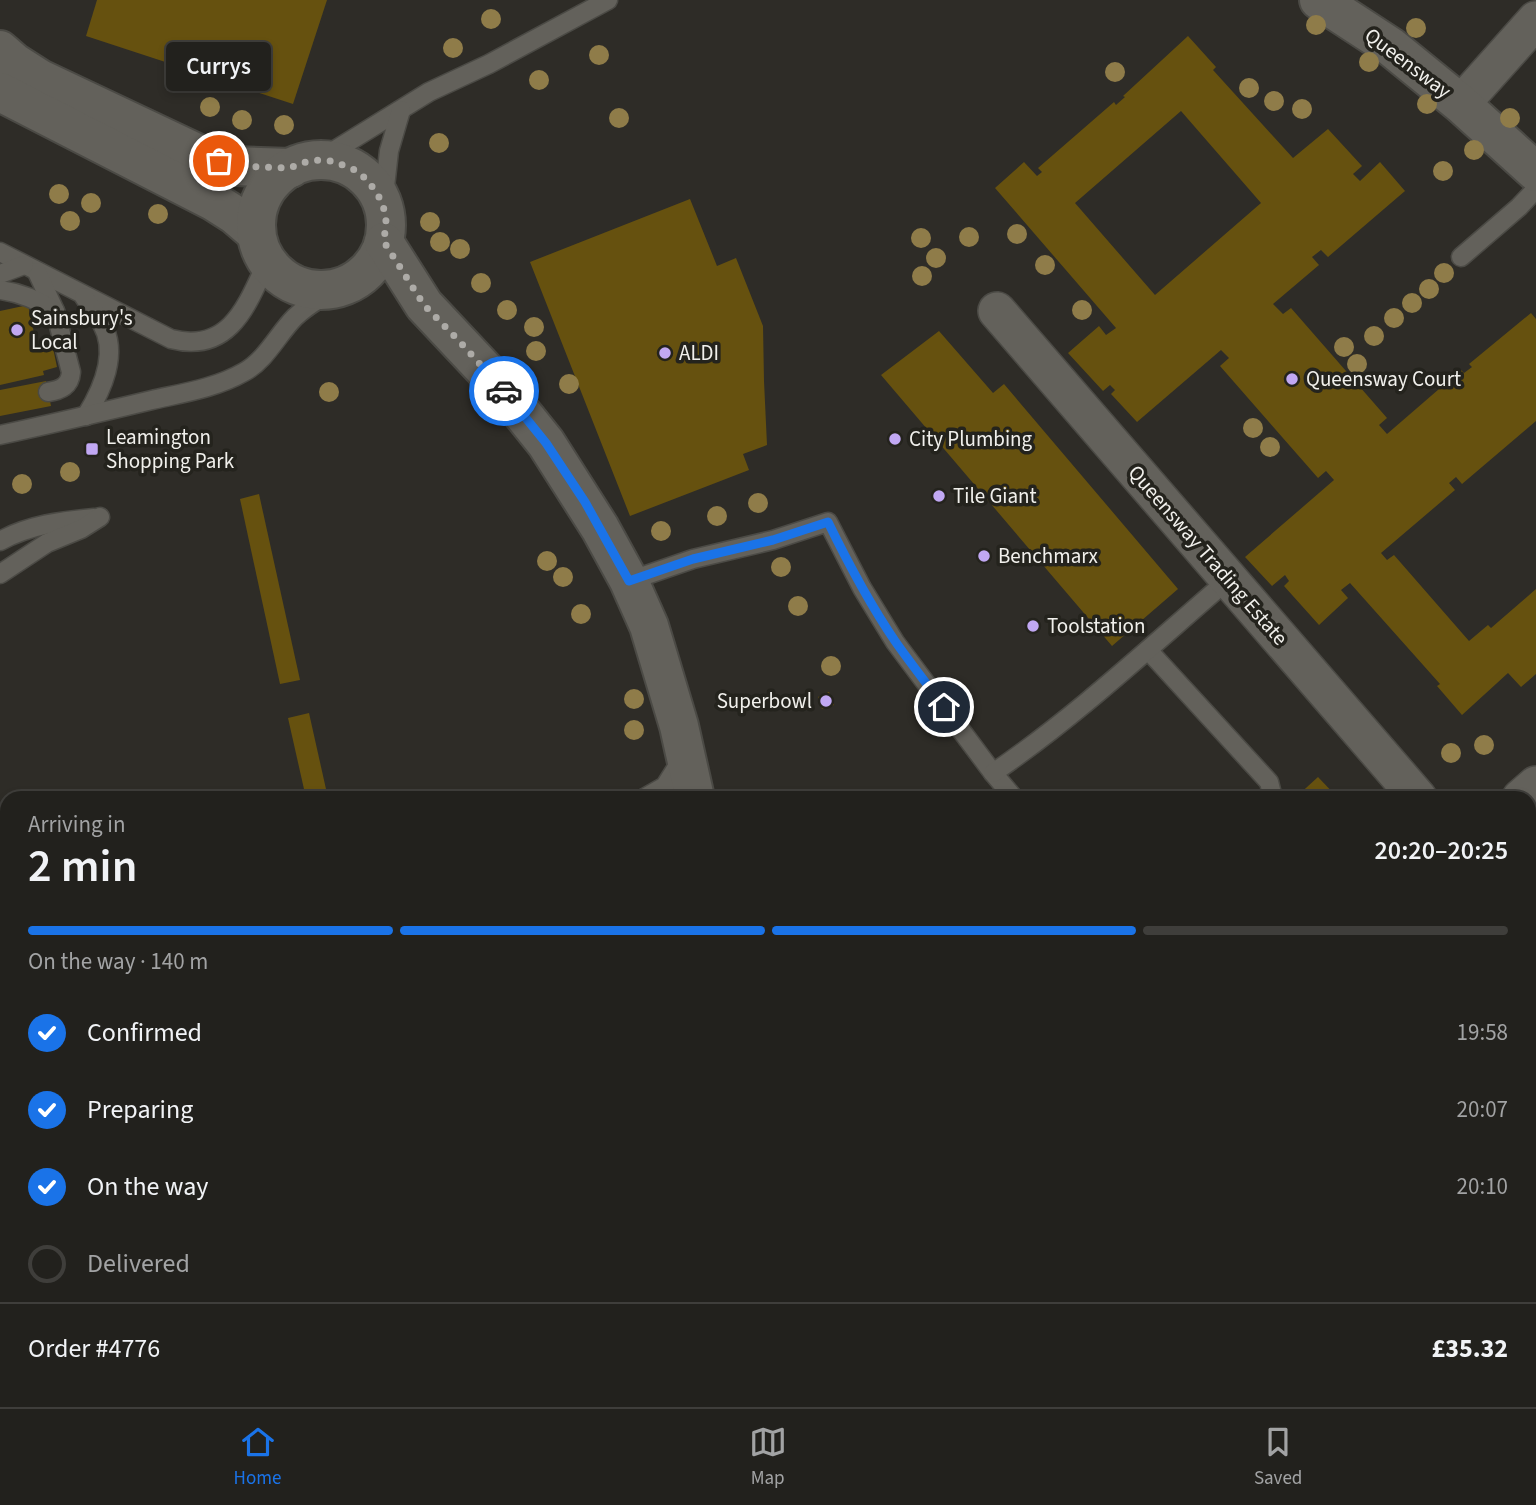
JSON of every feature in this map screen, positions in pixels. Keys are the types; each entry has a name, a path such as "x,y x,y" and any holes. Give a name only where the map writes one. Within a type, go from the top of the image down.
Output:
{"street":[{"name":"Queensway","path":"1319,0 1391,47 1501,138 1536,172"},
{"name":"Queensway","path":"1461,104 1536,20"},
{"path":"0,50 40,79 205,156 233,166 341,163 361,174 376,191 383,223 424,305 501,387 546,443 585,502 629,581 649,626 679,726 694,791"},
{"path":"0,92 213,201 235,215 262,248 275,271 304,288 326,290 349,283 374,262 383,223"},
{"path":"262,248 257,211 266,190 281,173 305,164"},
{"path":"349,283 424,305"},
{"name":"Queensway Trading Estate","path":"998,311 1412,791"}],"lane":[{"path":"305,164 429,92 489,64 608,0"},
{"path":"383,223 389,151 401,110"},
{"path":"1461,257 1536,189"},
{"path":"0,252 171,339 192,342 218,335 242,313 262,248"},
{"path":"0,274 30,268"},
{"path":"30,268 55,311 71,365 71,376 65,387 48,392"},
{"path":"0,435 207,387 247,371 313,301 349,283"},
{"path":"0,290 38,300 55,311"},
{"path":"82,294 103,326 109,343 104,379 98,397 86,416"},
{"path":"0,541 21,530 100,517 47,544 0,574"},
{"path":"629,581 693,559 773,540 828,522 862,588 895,642 1008,791"},
{"path":"993,773 1030,748 1229,579"},
{"path":"1148,649 1269,782 1271,791"},
{"path":"657,791 665,786 686,752"}],"building":[{"path":"97,0 327,0 293,104 86,36"},
{"name":"Queensway Court","path":"1188,36 1216,67 1213,70 1293,158 1328,129 1362,166 1353,174 1360,181 1380,162 1405,191 1328,257 1321,250 1312,257 1319,265 1273,304 1283,314 1291,308 1387,418 1379,425 1387,434 1461,370 1464,373 1472,367 1469,364 1531,313 1536,319 1536,421 1462,484 1456,477 1449,483 1455,490 1381,553 1387,560 1394,555 1469,641 1488,625 1491,628 1536,589 1536,674 1521,687 1508,673 1462,715 1437,686 1440,684 1350,583 1341,590 1348,598 1319,625 1284,586 1289,581 1285,575 1272,586 1245,557 1334,480 1326,471 1318,478 1220,366 1229,358 1221,350 1137,422 1111,394 1115,390 1110,385 1103,391 1068,353 1099,326 1106,335 1116,328 995,188 1024,162 1037,176 1042,172 1038,168 1114,102 1116,105 1125,97 1123,96","holes":["1181,111 1261,203 1155,295 1075,203"]},
{"name":"ALDI","path":"690,199 717,266 736,258 763,326 767,445 743,454 749,470 630,516 530,262"},
{"name":"Sainsbury's Local","path":"28,305 38,352 53,348 57,367 43,371 44,375 0,385 0,311"},
{"path":"939,331 993,393 1004,384 1178,589 1112,646 881,375"},
{"path":"46,381 51,406 0,416 0,390"},
{"path":"259,494 300,680 280,684 240,499"},
{"name":"Superbowl","path":"829,692 834,705 822,709 818,697"},
{"path":"309,713 326,791 304,791 288,718"},
{"path":"1318,777 1331,791 1303,791"}],"way so far":[{"path":"219,161 233,166 290,168 301,163 331,161 341,163 361,174 376,191 383,205 386,220 384,242 424,305 504,391"}],"place":[{"name":"Currys","path":"219,161"},
{"name":"Sainsbury's Local","path":"17,330"},
{"name":"ALDI","path":"665,353"},
{"name":"Queensway Court","path":"1292,379"},
{"name":"City Plumbing","path":"895,439"},
{"name":"Leamington Shopping Park","path":"92,449"},
{"name":"Tile Giant","path":"939,496"},
{"name":"Benchmarx","path":"984,556"},
{"name":"Toolstation","path":"1033,626"},
{"name":"Superbowl","path":"826,701"}],"route":[{"path":"504,391 546,443 585,502 629,581 693,559 773,540 828,522 862,588 895,642 944,707"}]}
